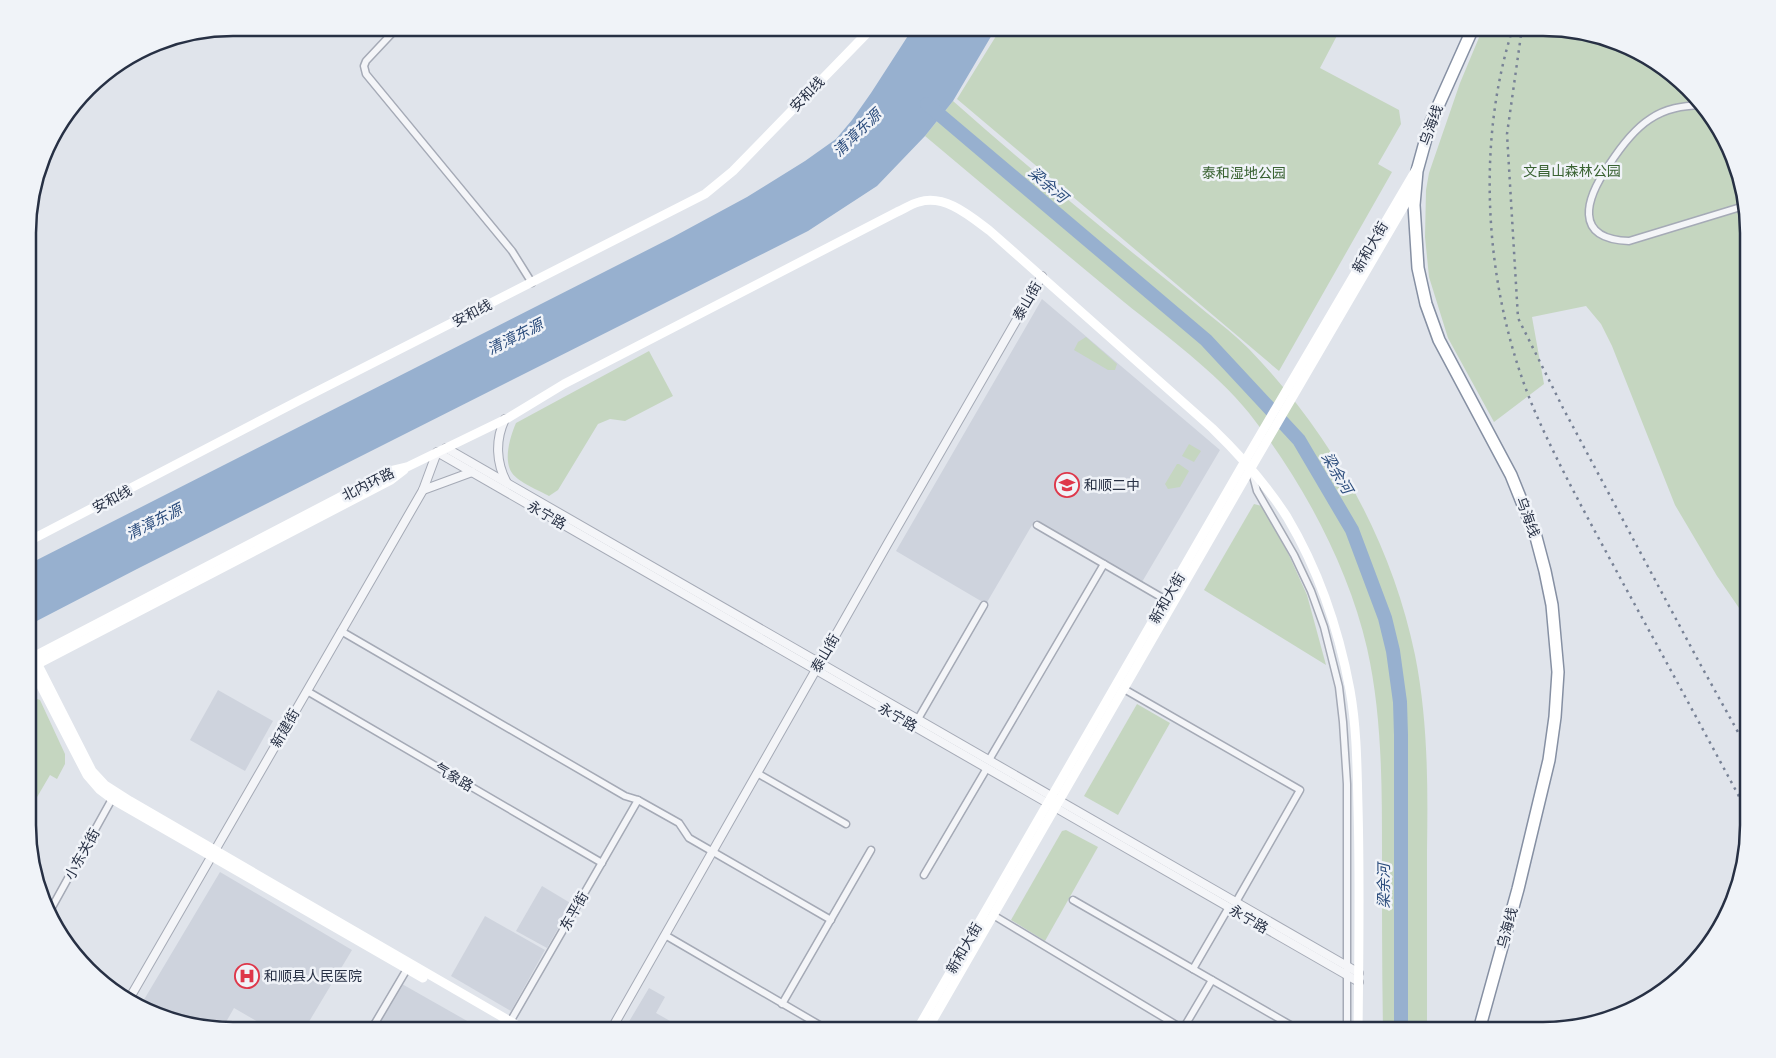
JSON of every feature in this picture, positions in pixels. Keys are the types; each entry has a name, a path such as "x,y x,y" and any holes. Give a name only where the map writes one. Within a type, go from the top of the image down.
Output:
{"highway":[{"name":"乌海线","path":"1469,36 1430,124 1418,166 1414,189 1417,261 1426,304 1442,348 1511,475 1532,525 1549,590 1556,645 1558,685 1549,760 1518,888 1481,1022"}],"main road":[{"name":"安和线","path":"36,538 300,400 705,194 732,171 864,36"},
{"name":"新和大街","path":"922,1022 1124,689 1248,465 1418,166"},
{"name":"新和大街","path":"1291,390 1414,189"},
{"name":"北内环路","path":"36,661 391,480 407,467 505,419 564,384 896,212 918,202 940,202 959,208 990,231 1165,385 1231,446 1248,465 1288,519 1312,568 1332,620 1348,677 1352,703 1356,754 1359,848 1358,1022"},
{"name":"新和大街","path":"932,1022 993,915 1166,600 1248,465"},
{"path":"36,673 97,778 116,793 213,854 407,969 504,1022"},
{"path":"36,674 87,775 100,790 112,799 213,854 504,1022"}],"street":[{"path":"389,36 366,61 364,66 366,74 512,252 532,283"},
{"path":"1693,105 1665,111 1648,120 1634,132 1620,148 1598,180 1588,213 1590,223 1596,232 1610,239 1629,240 1738,208"},
{"name":"泰山街","path":"616,1022 1042,276"},
{"path":"505,419 501,429 498,451 500,469 507,483"},
{"name":"永宁路","path":"441,450 472,472 818,666 918,719 988,764"},
{"name":"永宁路","path":"441,450 507,483 1348,976 1359,977"},
{"name":"新建街","path":"132,994 423,490 441,450"},
{"path":"1248,465 1257,491 1290,546 1311,591 1324,627 1338,687 1344,722 1347,784 1348,1022"},
{"path":"423,490 472,472"},
{"path":"1038,526 1166,600"},
{"path":"924,875 1104,564"},
{"path":"918,719 984,605"},
{"path":"341,632 625,796 638,800 679,823 689,838 830,920"},
{"path":"1124,689 1300,790 1236,902"},
{"name":"气象路","path":"307,691 602,863"},
{"path":"757,773 846,824"},
{"name":"小东关街","path":"53,905 112,799"},
{"name":"东平街","path":"513,1022 638,800"},
{"name":"永宁路","path":"1054,802 1348,966 1359,977"},
{"path":"782,1004 870,850"},
{"path":"1073,900 1285,1022"},
{"path":"1193,969 1229,907"},
{"path":"993,915 1171,1022"},
{"path":"665,935 814,1022"},
{"path":"376,1022 407,969"},
{"path":"1187,1022 1212,980"}],"shaded area":[{"name":"和顺二中","path":"1042,299 1220,450 1142,582 1035,520 986,604 896,551"},
{"path":"218,690 273,721 245,771 190,740"},
{"name":"和顺县人民医院","path":"220,872 352,950 309,1022 258,1022 234,1008 226,1021 208,1020 182,1015 144,1000"},
{"path":"542,886 572,904 547,948 516,931"},
{"path":"485,916 545,950 511,1011 451,976"},
{"path":"402,984 469,1022 380,1022"},
{"path":"649,988 665,997 656,1013 672,1022 629,1022"}],"green space":[{"name":"泰和湿地公园","path":"996,36 1337,36 1320,68 1399,110 1401,124 1378,164 1392,172 1279,371 957,99"},
{"name":"文昌山森林公园","path":"1480,36 1543,36 1594,43 1630,57 1652,69 1673,85 1699,113 1719,146 1733,182 1740,233 1740,609 1717,576 1675,505 1612,346 1601,324 1586,306 1532,317 1544,384 1494,422 1448,338 1429,277 1425,237 1426,190 1429,173 1460,83"},
{"path":"953,101 1064,197 1244,344 1279,382 1306,416 1354,490 1374,530 1404,612 1415,655 1423,704 1427,778 1427,1022 1383,1022 1381,775 1376,698 1359,617 1335,555 1304,494 1287,466 1249,413 1206,368 925,136"},
{"path":"1086,337 1117,364 1115,370 1108,370 1074,350 1078,342"},
{"path":"649,351 673,396 625,421 610,419 598,424 558,490 549,496 524,483 512,473 509,468 508,455 516,423"},
{"path":"1189,444 1201,451 1194,462 1182,456"},
{"path":"1177,464 1189,471 1180,487 1168,489 1165,484"},
{"path":"1254,504 1262,506 1288,553 1307,595 1326,665 1204,590"},
{"path":"36,699 40,700 65,754 65,764 57,779 50,775 36,799"},
{"path":"1137,704 1170,723 1118,815 1084,796"},
{"path":"1066,830 1098,847 1045,941 1011,920 1062,831"}],"water":[{"name":"清漳东源","path":"908,36 991,36 953,101 925,136 877,186 808,231 36,621 36,560 673,237 747,197 805,161 836,139 871,93"}],"waterway":[{"name":"梁余河","path":"927,104 1206,340 1299,440 1352,530 1385,618 1393,651 1400,702 1401,1022"}],"railway":[{"path":"1511,36 1500,75 1493,125 1490,176 1491,227 1497,279 1507,329 1522,377 1550,444 1740,798"},
{"path":"1521,36 1507,134 1518,318 1563,408 1740,736"}],"place":[{"name":"和顺二中","path":"1067,485"},
{"name":"和顺县人民医院","path":"247,976"}]}
